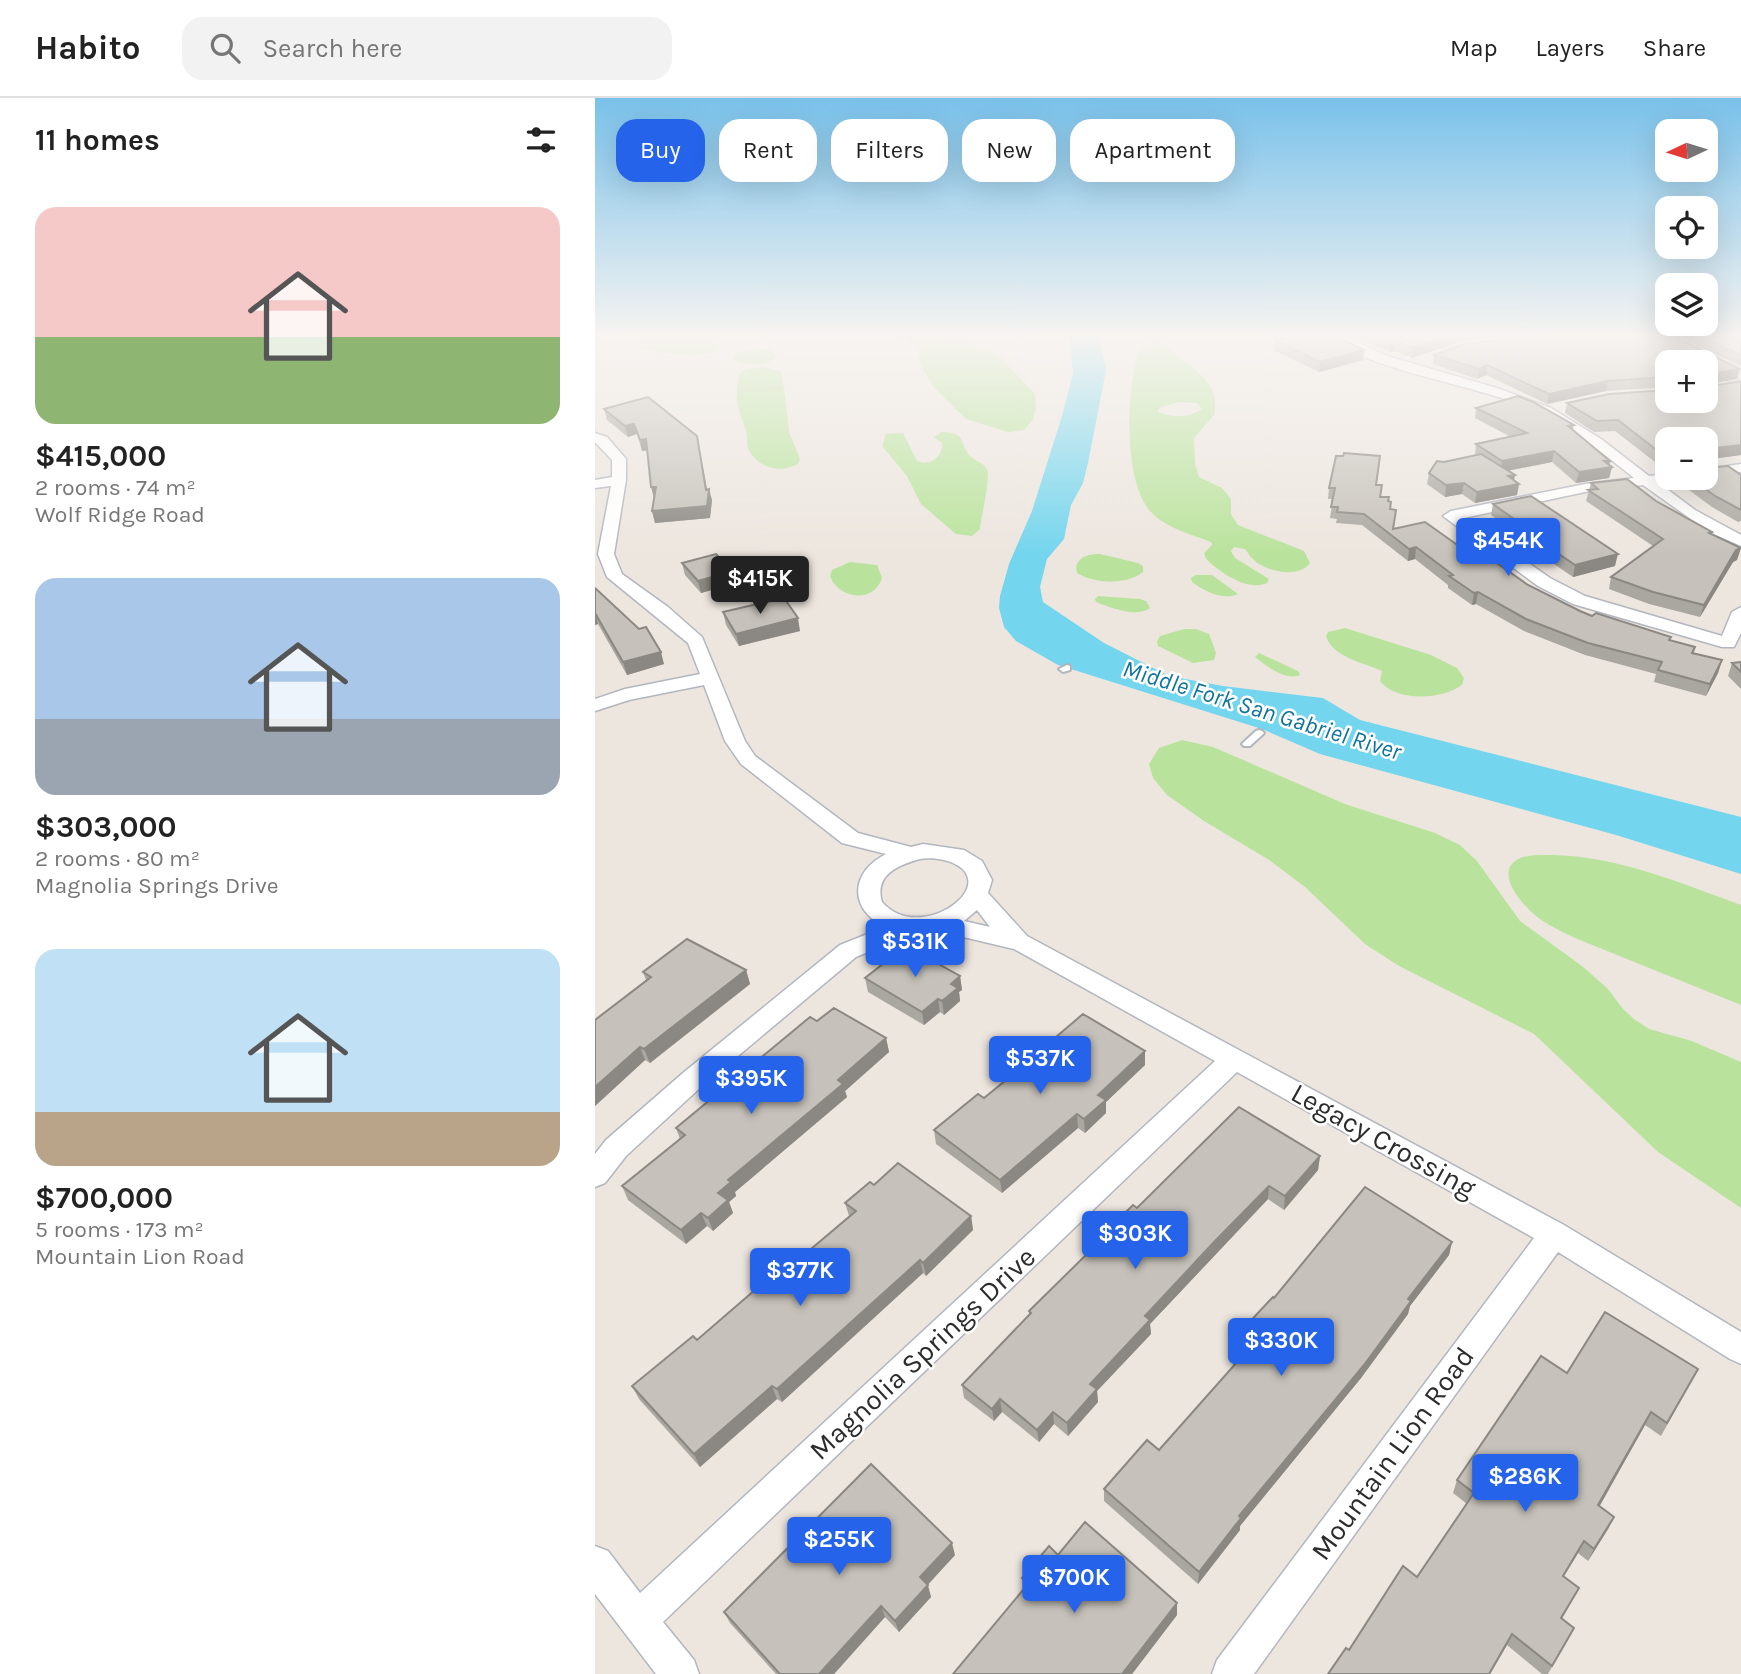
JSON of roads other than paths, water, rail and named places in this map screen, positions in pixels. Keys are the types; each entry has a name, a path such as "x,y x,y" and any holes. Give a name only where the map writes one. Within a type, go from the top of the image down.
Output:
{"street":[{"path":"1535,408 1581,430 1683,510 1741,541"},
{"path":"1545,411 1560,408"},
{"path":"595,437 602,440 619,459 619,480 605,554 615,577 662,611 696,641 735,741 748,760 850,838 860,852 871,880 867,898 873,909 848,951"},
{"path":"1718,471 1741,468"},
{"path":"1655,479 1585,488 1451,516 1544,582 1579,600 1728,643 1741,612"},
{"path":"595,484 619,480"},
{"path":"595,582 615,577"},
{"path":"595,705 625,695 710,678"},
{"path":"850,838 912,853"},
{"name":"Legacy Crossing","path":"871,880 888,863 912,853 941,851 958,855 971,863 979,872 982,884 978,896 969,907 955,917 937,923 913,925 884,919 873,909"},
{"name":"Legacy Crossing","path":"978,896 1000,924 1021,942 1554,1234 1741,1349"},
{"name":"Legacy Crossing","path":"937,923 1021,942"},
{"path":"595,1175 616,1148 692,1080 848,951 913,925"},
{"name":"Magnolia Springs Drive","path":"639,1619 1235,1058"},
{"name":"Mountain Lion Road","path":"1231,1674 1554,1234"},
{"path":"595,1564 680,1674"}],"lane":[{"path":"1247,744 1259,733"}],"water":[{"name":"Middle Fork San Gabriel River","path":"1064,408 1099,408 1083,483 1071,505 1064,539 1047,559 1040,587 1043,602 1104,643 1169,676 1223,686 1323,698 1360,720 1741,817 1741,874 1616,835 1320,754 1262,729 1058,665 1016,641 1004,627 999,608 1000,596 1009,564 1032,511"}]}
